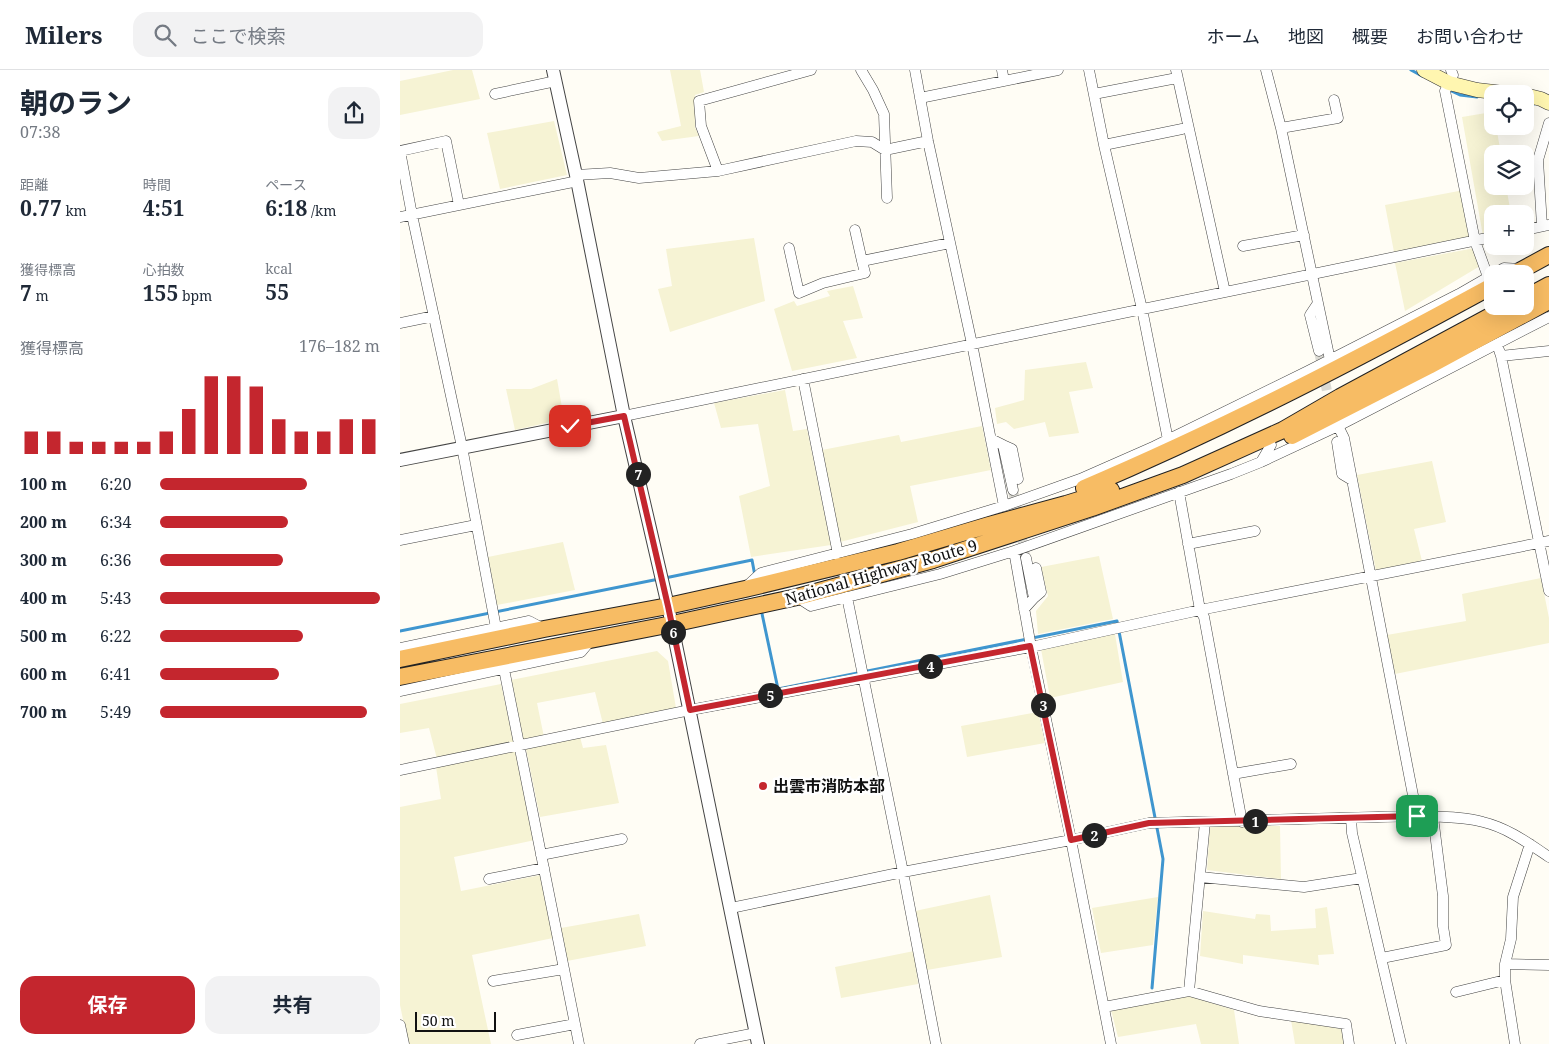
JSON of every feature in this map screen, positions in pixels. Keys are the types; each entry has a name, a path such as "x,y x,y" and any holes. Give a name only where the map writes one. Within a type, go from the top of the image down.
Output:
{"highway":[{"path":"1529,265 1549,254"},
{"path":"989,525 1095,484 1237,419 1380,347 1484,283"},
{"path":"1534,293 1549,285"},
{"path":"1183,474 1226,462 1308,429 1549,302"},
{"name":"National Highway Route 9","path":"405,683 592,640 796,597 933,560 1092,508 1183,474 1283,430 1492,315"},
{"name":"National Highway Route 9","path":"400,651 544,629 668,606 898,552 1066,504 1147,478 1250,438 1340,398"}],"main road":[{"path":"1424,70 1450,76 1477,90 1484,91"},
{"path":"1534,97 1549,102"}],"street":[{"path":"718,171 700,126 699,101 811,70"},
{"path":"861,70 874,90 884,114 887,198"},
{"path":"916,70 928,141 972,344 1004,506"},
{"path":"920,98 1003,75 1058,70"},
{"path":"1089,70 1104,145 1142,308 1168,440"},
{"path":"1266,70 1281,128 1330,360"},
{"path":"1094,94 1177,74 1225,292"},
{"path":"495,94 555,75 624,416 672,624 757,1038 700,1044"},
{"path":"1450,76 1446,91 1475,241 1486,265"},
{"path":"1281,128 1338,118 1334,100"},
{"path":"1545,226 1538,160 1549,123"},
{"path":"1104,145 1182,129"},
{"path":"460,205 446,141 400,151 462,447 496,628"},
{"path":"400,217 577,178 610,173 639,178 718,171 856,141 872,142 885,150 928,141"},
{"path":"789,248 799,292 823,283 865,274 855,230"},
{"path":"1243,246 1304,235"},
{"path":"400,460 624,416 1484,239"},
{"path":"862,261 950,244"},
{"path":"745,589 761,573 912,534 1004,506 1080,478 1168,440 1484,282"},
{"path":"1538,322 1549,302"},
{"path":"1318,304 1310,315 1319,350"},
{"path":"400,323 434,316"},
{"path":"796,597 811,606 918,580 1014,551 1261,462 1338,426 1549,317"},
{"path":"1380,347 1393,327"},
{"path":"1497,344 1544,542 1549,591"},
{"path":"1501,356 1549,351"},
{"path":"1420,384 1429,366"},
{"path":"803,379 838,554"},
{"path":"1237,419 1246,401"},
{"path":"1338,426 1344,438 1417,816"},
{"path":"991,439 1012,449 1018,479"},
{"path":"1336,442 1342,474 1352,480"},
{"path":"1261,462 1271,444"},
{"path":"1003,445 1013,490"},
{"path":"1179,492 1200,610 1204,617 1242,822"},
{"path":"1080,526 1092,508"},
{"path":"400,540 476,525"},
{"path":"1188,544 1255,531"},
{"path":"898,552 912,534"},
{"path":"400,770 690,710 1030,646 1200,610 1544,542"},
{"path":"1014,551 1030,646 1111,1044"},
{"path":"1026,558 1034,598"},
{"path":"918,580 933,560"},
{"path":"1024,609 1041,592 1036,568"},
{"path":"847,597 936,1044"},
{"path":"400,651 529,621 544,629"},
{"path":"405,683 504,669 581,652 592,640"},
{"path":"504,669 579,1044"},
{"path":"1233,774 1291,764"},
{"path":"731,908 1149,823 1417,816 1456,817 1482,821 1507,830 1549,857"},
{"path":"1382,958 1446,945 1443,926 1443,896 1433,816"},
{"path":"1350,818 1362,878 1401,1044"},
{"path":"1189,991 1205,822"},
{"path":"541,855 622,839"},
{"path":"1515,1044 1505,980 1505,964 1511,939 1513,897 1530,844"},
{"path":"489,879 544,868"},
{"path":"1200,877 1304,887 1362,878"},
{"path":"1505,964 1549,966"},
{"path":"493,981 564,969"},
{"path":"1456,992 1505,980"},
{"path":"1104,1007 1189,991 1259,1012 1346,1024 1350,1044"},
{"path":"517,1035 574,1024"},
{"path":"400,1025 404,1044"}],"shaded area":[{"path":"453,70 472,70 480,99 400,115 400,81"},
{"path":"670,70 700,70 704,92 695,95 695,127 699,136 662,141 657,132 681,126"},
{"path":"1484,113 1484,135 1498,135 1499,145 1484,145 1484,195 1508,195 1509,205 1484,205 1483,236 1462,117"},
{"path":"554,121 567,175 500,189 487,133"},
{"path":"1464,190 1472,238 1394,252 1385,205"},
{"path":"754,238 765,301 670,332 658,289 672,286 666,249"},
{"path":"1475,248 1480,266 1405,311 1395,263"},
{"path":"853,286 863,318 843,321 857,358 792,371 774,309 794,301 797,306 830,296 827,291"},
{"path":"1086,362 1093,388 1069,392 1079,433 1049,437 1045,422 1014,429 1006,422 997,424 995,408 1024,400 1025,370"},
{"path":"557,379 564,419 515,430 506,389 531,389"},
{"path":"785,390 793,431 807,429 831,545 751,557 739,496 770,486 758,424 721,428 714,403"},
{"path":"982,426 991,470 910,486 918,522 840,542 822,450 899,435 901,442"},
{"path":"1432,461 1446,522 1414,529 1422,561 1376,571 1357,475"},
{"path":"563,542 575,590 497,605 488,557"},
{"path":"1099,556 1113,619 1038,634 1036,611 1048,596 1041,567"},
{"path":"1541,578 1549,618 1549,643 1395,674 1387,635 1466,621 1462,594"},
{"path":"1115,634 1123,682 1050,698 1041,649"},
{"path":"657,651 668,661 676,708 603,724 595,692 537,703 544,737 523,741 511,680"},
{"path":"501,684 514,743 437,759 429,728 400,733 400,704"},
{"path":"1038,712 1045,743 967,757 961,726"},
{"path":"580,737 583,748 606,745 619,803 540,817 526,749"},
{"path":"515,751 535,840 454,857 461,891 541,875 553,938 472,955 491,1044 408,1044 400,1005 400,807 441,799 436,767"},
{"path":"1210,826 1280,826 1281,879 1207,870"},
{"path":"990,895 1002,957 927,970 915,911"},
{"path":"1158,897 1153,945 1101,953 1092,908"},
{"path":"1327,907 1334,954 1318,955 1319,965 1243,955 1243,964 1200,956 1203,911 1255,919 1256,914 1270,915 1271,931 1316,928 1315,909"},
{"path":"639,914 646,946 567,961 561,928"},
{"path":"914,951 918,984 841,998 835,967"},
{"path":"1190,996 1234,1010 1239,1044 1201,1044 1196,1024 1118,1037 1111,1010"},
{"path":"1291,1020 1342,1029 1345,1044 1295,1044"}],"waterway":[{"path":"1411,70 1422,76"},
{"path":"1447,89 1460,95 1477,97"},
{"path":"665,578 752,560 755,576"},
{"path":"400,631 659,579"},
{"path":"761,609 778,689 1117,621 1163,859 1152,988"}],"tunnel":[{"path":"1319,351 1330,406"},
{"path":"1013,490 1025,556"}],"place":[{"name":"出雲市消防本部","path":"763,786"}],"route":[{"path":"570,426 624,416 690,710 1030,646 1071,840 1149,823 1417,816"}]}
